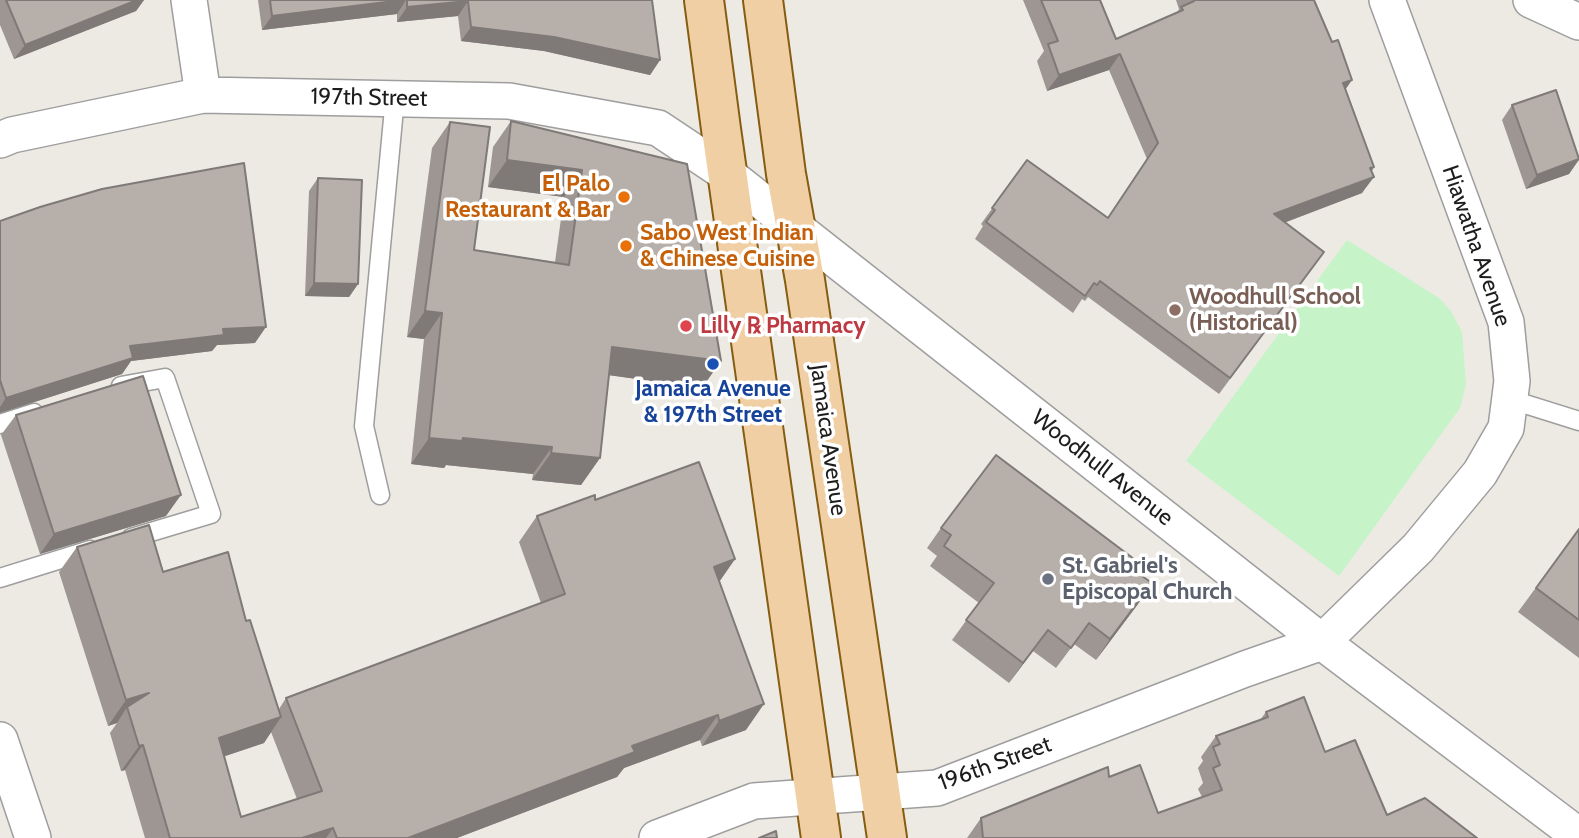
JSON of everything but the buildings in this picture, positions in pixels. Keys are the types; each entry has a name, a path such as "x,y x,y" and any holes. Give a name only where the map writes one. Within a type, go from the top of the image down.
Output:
{"main road":[{"path":"705,0 821,838"},
{"name":"Jamaica Avenue","path":"763,0 786,174 887,838"}],"street":[{"path":"189,0 202,94"},
{"name":"Hiawatha Avenue","path":"1322,642 1418,548 1480,473 1506,428 1512,381 1506,323 1388,0"},
{"path":"1531,0 1579,22"},
{"name":"197th Street","path":"0,140 12,135 202,94 509,101 658,128 727,174"},
{"name":"Woodhull Avenue","path":"727,174 1322,642 1579,836"},
{"name":"196th Street","path":"657,838 754,801 937,788 1232,673 1322,642"},
{"path":"0,740 33,838"}],"lane":[{"path":"380,495 364,426 395,98"},
{"path":"0,578 211,514 165,378 102,391"},
{"path":"1509,399 1579,421"},
{"path":"0,424 51,408"}],"green space":[{"path":"1347,240 1439,298 1451,311 1462,332 1466,384 1460,408 1339,576 1186,461"}],"place":[{"name":"El Palo Restaurant & Bar","path":"624,197"},
{"name":"Sabo West Indian & Chinese Cuisine","path":"626,246"},
{"name":"Woodhull School (Historical)","path":"1175,310"},
{"name":"Lilly ℞ Pharmacy","path":"686,326"},
{"name":"Jamaica Avenue & 197th Street","path":"713,364"},
{"name":"St. Gabriel's Episcopal Church","path":"1048,579"}]}
